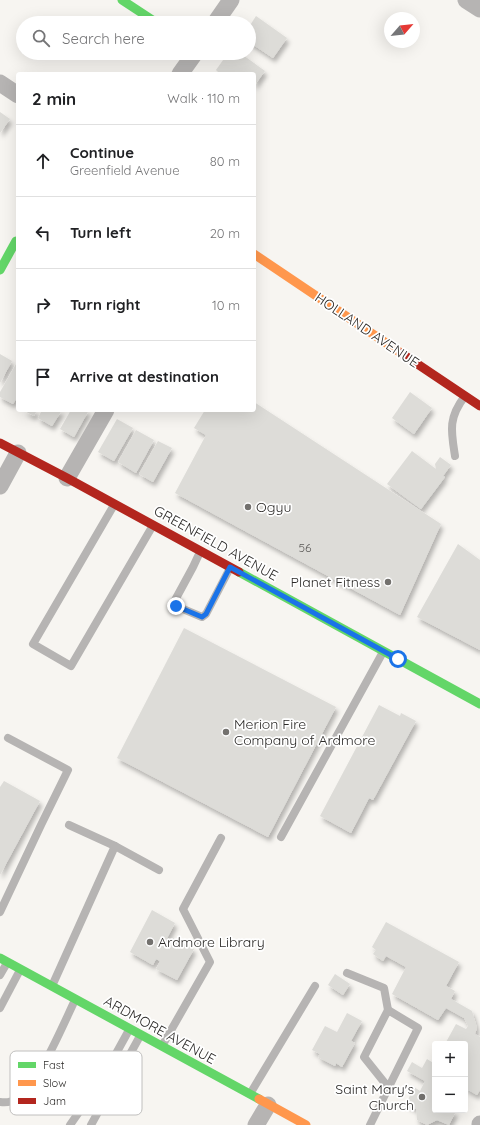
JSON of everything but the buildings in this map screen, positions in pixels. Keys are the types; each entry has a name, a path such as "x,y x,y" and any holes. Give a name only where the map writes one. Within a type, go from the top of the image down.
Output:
{"street":[{"path":"122,0 146,16"},
{"path":"220,16 231,0"},
{"path":"466,0 480,9"},
{"path":"181,72 190,60"},
{"path":"0,83 16,94"},
{"path":"0,270 16,241"},
{"name":"HOLLAND AVENUE","path":"256,255 480,406"},
{"path":"67,478 105,412"},
{"name":"GREENFIELD AVENUE","path":"0,443 115,504 480,704"},
{"path":"0,486 18,453"},
{"name":"ARDMORE AVENUE","path":"4,960 306,1125"},
{"path":"256,1125 268,1105"}],"lane":[{"path":"455,456 451,429 456,407 465,396"},
{"path":"115,504 33,644 71,666 153,525"},
{"path":"200,551 174,602 176,606 202,617 206,614 230,567"},
{"path":"281,836 384,652"},
{"path":"0,912 68,770 8,738"},
{"path":"69,825 115,846 159,870"},
{"path":"162,1047 210,962 184,909 222,838"},
{"path":"52,986 115,846"},
{"path":"0,975 4,960"},
{"path":"0,1008 20,970"},
{"path":"347,973 384,988 388,1010 364,1057 388,1087"},
{"path":"250,1095 315,986"},
{"path":"50,1051 76,1000"},
{"path":"370,1125 418,1028 388,1010"},
{"path":"117,1051 129,1029"},
{"path":"131,1051 140,1035"},
{"path":"0,1102 10,1102"},
{"path":"70,1125 77,1115"},
{"path":"91,1125 96,1115"}],"traffic: fast":[{"path":"122,0 146,16"},
{"path":"0,270 16,241"},
{"path":"239,572 480,704"},
{"path":"0,958 259,1099"}],"traffic: slow":[{"path":"256,255 401,353"},
{"path":"259,1099 306,1125"}],"traffic: jam":[{"path":"401,353 480,406"},
{"path":"0,443 239,572"}],"place":[{"name":"Ogyu","path":"248,507"},
{"name":"Planet Fitness","path":"388,582"},
{"name":"Merion Fire Company of Ardmore","path":"226,732"},
{"name":"Ardmore Library","path":"150,942"},
{"name":"Saint Mary's Church","path":"422,1097"}],"route":[{"path":"176,606 202,617 206,614 230,567 398,659"}]}
